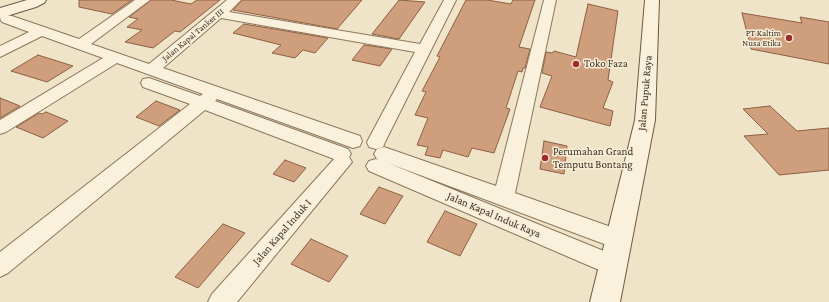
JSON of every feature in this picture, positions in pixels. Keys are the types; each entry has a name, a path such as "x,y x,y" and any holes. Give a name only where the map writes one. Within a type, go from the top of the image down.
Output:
{"street":[{"path":"80,45 144,0"},
{"name":"Jalan Kapal Tanker III","path":"151,70 235,0"},
{"path":"345,152 348,167 357,170 367,169 379,154 424,50 450,0"},
{"path":"504,197 550,0"},
{"name":"Jalan Pupuk Raya","path":"606,302 645,120 652,0"},
{"path":"2,21 25,12 35,2"},
{"path":"219,14 424,50"},
{"path":"2,21 209,98 345,152"},
{"path":"0,52 34,34 80,45 109,61 151,70 209,98"},
{"path":"0,128 109,61"},
{"path":"0,266 209,98"},
{"path":"345,152 364,139 379,154"},
{"name":"Jalan Kapal Induk I","path":"221,302 345,152"},
{"name":"Jalan Kapal Induk Raya","path":"379,154 504,197 620,240"},
{"name":"Jalan Kapal Induk Raya","path":"379,154 613,265"}],"building":[{"path":"79,0 132,0 112,14 79,7"},
{"path":"151,0 171,0 191,4 197,0 220,0 180,32 175,31 153,48 125,42 142,30 127,27 138,19 129,17"},
{"path":"242,0 362,0 337,29 233,10"},
{"path":"399,0 425,2 399,39 372,34"},
{"path":"466,0 487,0 511,4 513,0 535,0 519,47 530,49 525,68 523,68 522,72 518,71 506,108 510,109 494,153 472,148 468,157 443,150 440,158 425,155 428,147 417,145 428,118 415,115 426,92 422,91 440,57 437,56"},
{"path":"588,4 618,11 608,80 613,82 603,108 613,111 610,126 540,107 552,76 542,73 546,52 552,53 554,51 576,57"},
{"name":"PT Kaltim Nusa Etika","path":"742,13 802,23 800,17 829,22 829,64 751,49"},
{"path":"244,24 328,38 315,53 303,50 295,58 272,53 281,45 233,33"},
{"path":"364,45 392,49 380,66 352,60"},
{"path":"38,55 73,66 47,82 11,71"},
{"path":"0,98 20,106 0,118"},
{"path":"156,101 180,110 159,126 136,117"},
{"path":"770,106 797,131 829,128 829,170 779,175 744,136 768,134 743,109"},
{"path":"46,112 68,121 43,138 16,127 39,113 42,114"},
{"path":"544,141 567,146 564,174 540,169"},
{"path":"285,160 306,168 294,182 273,174"},
{"path":"379,187 403,196 385,224 360,214"},
{"path":"445,211 477,224 460,256 427,242"},
{"path":"223,224 245,233 198,288 175,277"},
{"path":"311,239 348,256 329,282 291,264"}],"place":[{"name":"PT Kaltim Nusa Etika","path":"789,38"},
{"name":"Toko Faza","path":"576,64"},
{"name":"Perumahan Grand Temputu Bontang","path":"545,158"}]}
